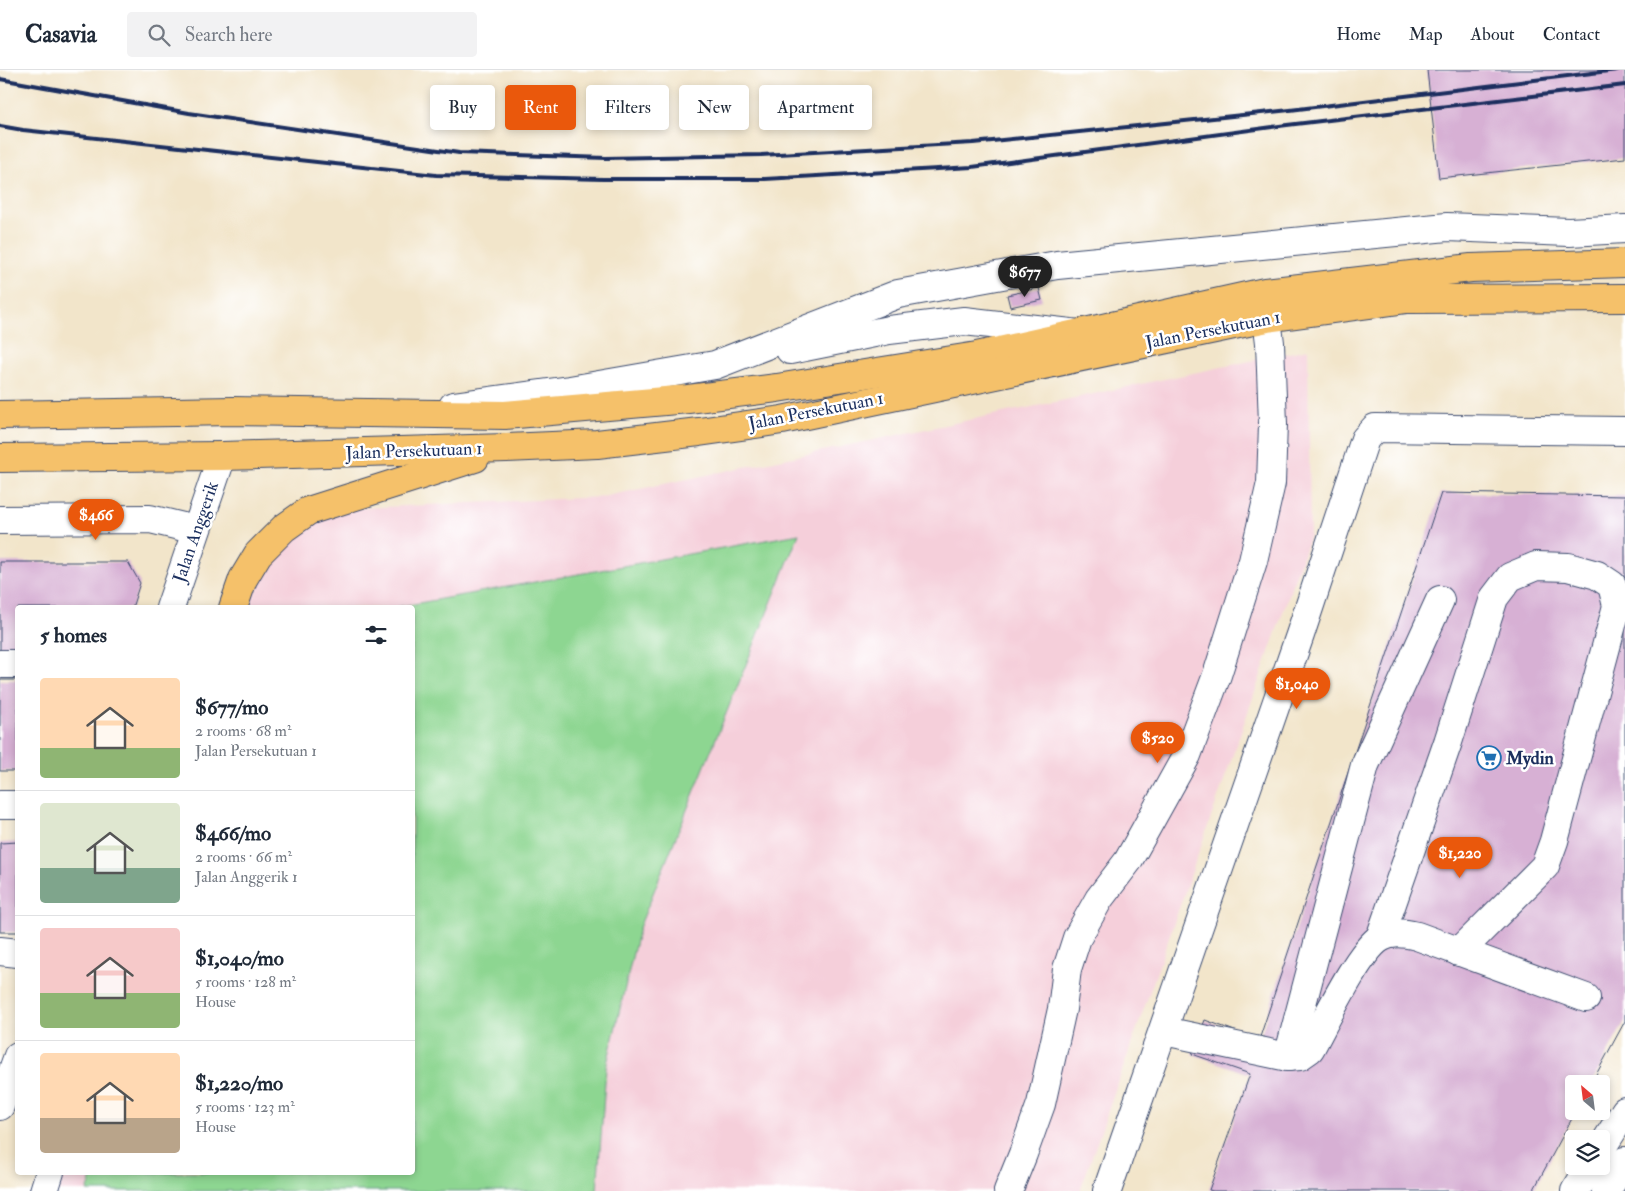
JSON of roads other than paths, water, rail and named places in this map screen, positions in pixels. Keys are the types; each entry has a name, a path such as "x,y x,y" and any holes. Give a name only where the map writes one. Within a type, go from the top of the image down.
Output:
{"highway":[{"name":"Jalan Persekutuan 1","path":"0,415 233,411 505,415 688,399 777,388 968,357 1265,292 1470,268 1625,262"},
{"name":"Jalan Persekutuan 1","path":"0,458 222,456 597,444 782,420 1267,318 1407,299 1625,298"},
{"path":"234,605 243,579 258,554 284,528 308,511 508,448"}],"street":[{"path":"715,365 898,294 1057,265 1447,228 1569,232 1625,229"},
{"path":"1008,1191 1041,1104 1062,1009 1067,969 1077,938 1099,899 1128,862 1187,755 1217,675 1250,570 1271,483 1273,424 1270,343 1267,318"},
{"path":"394,414 570,390 715,365 888,330 964,321 1078,334"},
{"path":"1112,1183 1365,440 1375,428 1625,431"},
{"name":"Jalan Anggerik","path":"171,605 222,456"},
{"path":"0,520 150,519 196,530"},
{"path":"1164,1031 1288,1057 1300,1056 1310,1049 1362,956 1380,938 1448,742 1494,598 1510,576 1536,566 1568,567 1597,575 1612,585 1617,606 1554,841 1545,866 1459,952"},
{"path":"1288,1057 1365,764 1440,600"},
{"path":"0,664 15,664"},
{"path":"0,804 15,805"},
{"path":"1380,938 1398,932 1417,936 1586,998"},
{"path":"0,951 15,953"},
{"path":"1,1102 15,1064"},
{"path":"1610,1135 1625,1111"},
{"path":"1606,1191 1625,1161"},
{"path":"44,1191 49,1175"},
{"path":"1575,1191 1585,1175"}],"railway":[{"path":"0,79 189,113 459,153 606,158 761,155 973,143 1290,110 1617,70"},
{"path":"0,126 436,175 603,179 765,179 972,167 1287,125 1625,85"}],"place":[{"name":"Mydin","path":"1489,758"}]}
